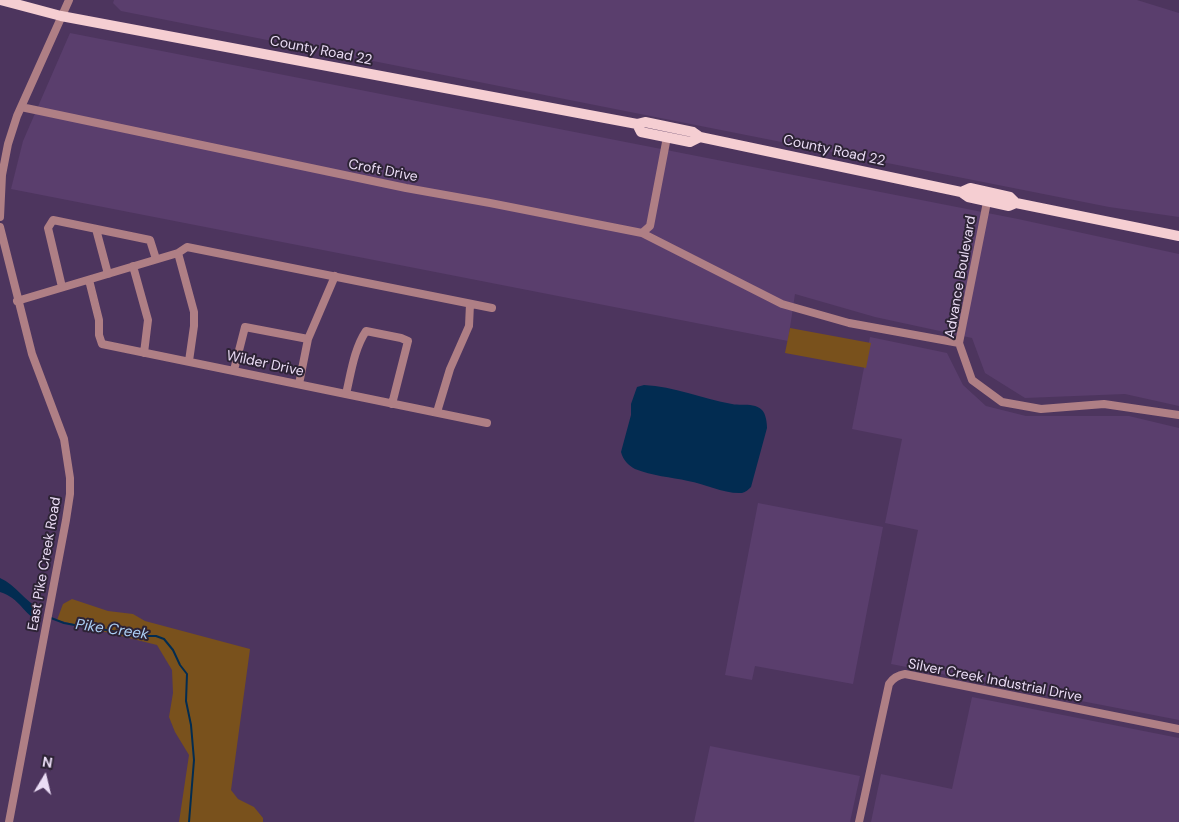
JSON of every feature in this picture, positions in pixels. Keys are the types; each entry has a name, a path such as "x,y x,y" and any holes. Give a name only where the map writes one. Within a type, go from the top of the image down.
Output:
{"main road":[{"name":"County Road 22","path":"1,0 61,16 637,124 645,122 693,132 700,137 962,192 968,197 988,202 1008,206 1016,203 1179,236"},
{"name":"County Road 22","path":"637,124 641,132 690,142 700,137"},
{"name":"County Road 22","path":"962,192 970,188 1010,196 1016,203"}],"street":[{"path":"0,216 2,174 8,144 21,107 68,0"},
{"name":"Croft Drive","path":"21,107 406,188 642,233 782,304 849,323 959,343"},
{"path":"642,233 650,226 667,137"},
{"name":"Advance Boulevard","path":"988,202 959,343 972,380 1002,402 1040,409 1115,405 1179,415"},
{"path":"62,287 48,228 53,220 150,240 156,259"},
{"name":"East Pike Creek Road","path":"0,228 32,354 64,439 68,460 70,494 49,619 9,822"},
{"path":"96,228 108,274"},
{"path":"17,300 178,253 186,247 492,308"},
{"path":"178,253 194,312 189,362"},
{"path":"133,266 148,320 144,353"},
{"path":"299,384 308,339 335,276"},
{"name":"Wilder Drive","path":"89,280 99,320 99,335 102,344 487,423"},
{"path":"438,412 450,369 469,326 470,304"},
{"path":"234,370 245,327 308,339"},
{"path":"346,394 353,360 361,338 366,331 401,338 408,341 407,350 402,361 392,404"},
{"name":"Silver Creek Industrial Drive","path":"860,822 889,684 899,675 905,674 1179,729"}],"shaded area":[{"path":"114,0 1137,0 1179,13 1179,217 1109,207 121,11 113,3"},
{"path":"70,33 1018,219 1179,254 1179,406 1125,394 1025,398 985,373 972,338 875,317 795,294 788,341 11,189 23,141"},
{"path":"790,328 871,343 866,368 785,353"},
{"path":"870,337 947,353 963,385 986,406 1026,416 1129,416 1179,428 1179,720 891,664 918,530 885,523 902,439 852,429"},
{"path":"758,503 883,527 853,684 755,666 752,680 725,675"},
{"path":"72,599 108,611 133,614 145,621 250,649 231,790 238,799 254,807 263,818 263,822 179,822 189,755 175,732 169,717 173,693 172,670 157,645 57,620 63,604"},
{"path":"972,697 1179,738 1179,822 871,822 881,774 952,789"},
{"path":"710,746 860,776 850,822 694,822"}],"water":[{"path":"644,385 677,390 732,404 751,405 762,410 767,428 751,487 742,493 728,492 694,482 648,473 635,469 628,464 621,452 631,415 631,404 637,387"},
{"name":"Pike Creek","path":"0,578 41,609 38,620 29,615 13,598 0,592"}],"waterway":[{"name":"Pike Creek","path":"51,618 64,623 135,636 156,636 164,639 173,650 180,665 187,674 186,701 191,725 194,760 189,822"}]}
